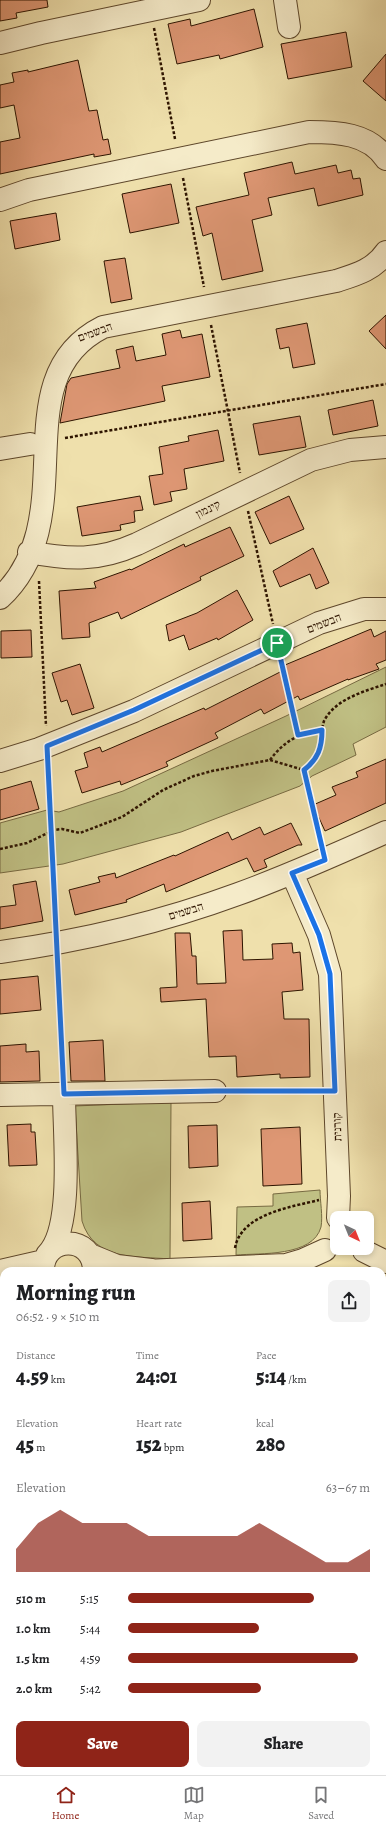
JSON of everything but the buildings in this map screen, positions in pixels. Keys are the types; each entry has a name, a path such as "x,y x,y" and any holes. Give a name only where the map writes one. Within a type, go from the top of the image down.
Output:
{"street":[{"path":"0,43 199,0"},
{"path":"285,0 289,27"},
{"path":"0,200 29,190 309,132 340,132 365,140 385,156"},
{"name":"הבשמים","path":"0,598 9,589 26,560 34,517 30,444 30,412 35,390 41,375 59,351 81,336 103,327 342,279 362,273 381,259 386,252"},
{"path":"0,449 30,444"},
{"name":"קינמון","path":"26,560 58,558 79,559 112,553 137,544 305,463 330,454 350,450 386,447"},
{"name":"הבשמים","path":"0,761 47,746 134,710 319,624 364,609 386,609"},
{"name":"הבשמים","path":"0,952 56,942 171,916 237,895 325,860 386,832"},
{"name":"קורנית","path":"292,873 319,935 330,974 339,1196 338,1211"},
{"path":"0,1096 215,1091"},
{"path":"46,1261 59,1235 65,1209 64,1094"},
{"name":"קורנית","path":"339,1196 344,1211"},
{"path":"65,1209 71,1230 88,1257"},
{"path":"18,1267 46,1261 65,1243 88,1257 124,1267"},
{"path":"232,1267 282,1265 299,1262 330,1246"},
{"path":"320,1267 320,1260 330,1246"},
{"path":"364,1257 386,1262"},
{"path":"282,1265 291,1267"}],"path":[{"path":"150,10 244,492 298,735"},
{"path":"60,439 386,384"},
{"path":"26,560 38,579 64,1094"},
{"path":"304,770 315,760 320,752 324,721 334,709 360,693 386,684"},
{"path":"270,760 287,741 298,735 322,730"},
{"path":"0,849 27,843 50,831 62,829 80,833 122,817 163,790 194,776 270,760 304,770"},
{"path":"304,770 325,860"},
{"path":"215,1091 335,1091"},
{"path":"232,1267 236,1242 245,1227 251,1222 283,1209 339,1196"}],"green space":[{"path":"386,667 386,727 353,744 356,755 312,776 300,786 181,832 63,864 0,873 0,823 47,810 59,812 123,791 286,716"},
{"path":"171,1102 170,1259 130,1256 106,1250 96,1243 88,1234 82,1221 75,1106"},
{"path":"320,1190 322,1223 316,1237 308,1244 297,1249 284,1252 236,1255 237,1207 273,1206 273,1194"}],"route":[{"path":"277,643 298,735 322,730 320,752 315,760 304,770 325,860 292,873 324,948 330,974 332,989 335,1091 215,1091 64,1094 47,746 88,730 181,689 277,643"}]}
